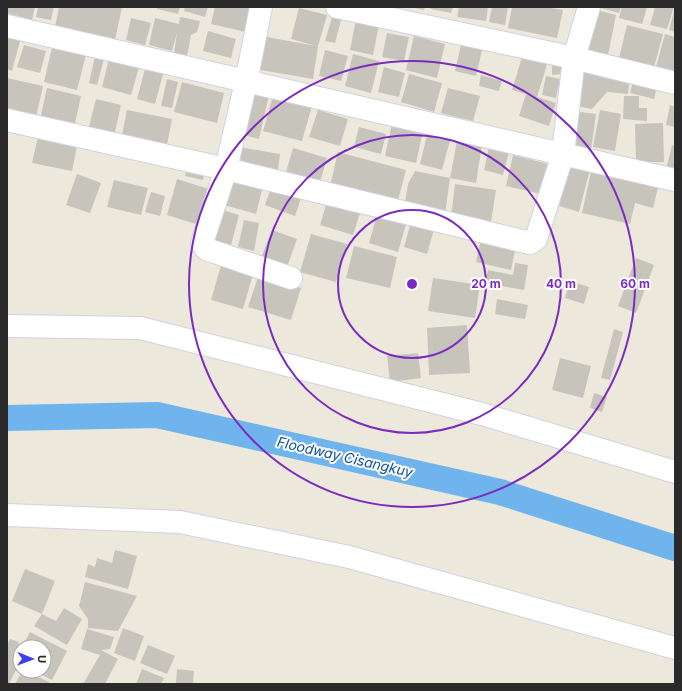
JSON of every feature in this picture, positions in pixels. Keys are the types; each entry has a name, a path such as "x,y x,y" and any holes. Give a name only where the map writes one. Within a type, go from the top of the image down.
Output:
{"street":[{"path":"261,7 226,169 202,243 204,247 291,278"},
{"path":"337,7 574,58 675,83"},
{"path":"7,120 226,169 530,244 536,239 563,154 574,58 589,7"},
{"path":"7,26 675,180"},
{"path":"7,326 140,328 482,414 675,472"},
{"path":"7,515 180,522 349,557 675,648"}],"building":[{"path":"7,7 35,7 32,20 7,13"},
{"path":"38,7 54,7 51,20 36,17"},
{"path":"59,7 122,7 115,40 55,27"},
{"path":"157,7 180,7 178,14 157,9"},
{"path":"185,7 208,7 205,17 184,11"},
{"path":"215,7 256,7 250,33 211,24"},
{"path":"411,7 425,7 424,10"},
{"path":"431,7 453,7 451,13 431,9"},
{"path":"459,7 488,7 486,21 457,17"},
{"path":"492,7 508,7 505,25 489,22"},
{"path":"512,7 545,7 563,10 557,38 508,28"},
{"path":"597,7 621,7 619,13"},
{"path":"622,7 647,7 642,24 619,18"},
{"path":"655,7 674,7 667,29 650,25"},
{"path":"675,7 675,32 669,30"},
{"path":"299,8 327,15 318,46 313,79 255,69 261,36 316,46 291,39"},
{"path":"593,9 616,15 608,55 584,49"},
{"path":"333,14 342,16 335,43 325,41"},
{"path":"180,17 200,21 197,32 191,35 187,56 174,53 177,33 172,51 149,45 155,18 179,24"},
{"path":"131,18 151,23 145,45 126,40"},
{"path":"356,19 379,24 373,55 350,50"},
{"path":"627,25 663,34 654,67 619,58"},
{"path":"208,31 236,39 231,58 203,51"},
{"path":"387,33 409,37 404,61 382,57"},
{"path":"665,34 675,37 675,76 655,71"},
{"path":"414,36 445,44 437,78 406,70"},
{"path":"7,37 20,41 12,71 7,69"},
{"path":"24,45 46,51 40,73 17,67"},
{"path":"461,45 482,50 476,76 455,71"},
{"path":"52,47 86,55 77,90 44,82"},
{"path":"325,50 348,56 341,81 319,76"},
{"path":"96,52 105,55 97,85 89,83"},
{"path":"353,54 379,61 371,93 345,86"},
{"path":"523,54 548,61 537,97 556,103 549,126 519,116 526,94 512,90"},
{"path":"109,59 139,67 131,95 102,87"},
{"path":"552,65 561,65 563,74 552,75"},
{"path":"578,65 630,78 628,94 607,92 592,109 572,105"},
{"path":"384,67 405,73 399,97 378,92"},
{"path":"145,69 163,74 155,104 137,99"},
{"path":"409,74 442,83 434,112 401,102"},
{"path":"481,75 502,81 499,91 479,86"},
{"path":"546,76 560,79 556,98 542,95"},
{"path":"634,77 658,82 654,99 630,93"},
{"path":"7,78 43,86 36,117 7,111"},
{"path":"167,79 178,82 172,108 161,106"},
{"path":"182,82 224,93 217,123 174,112"},
{"path":"47,88 81,96 74,128 40,120"},
{"path":"448,88 480,96 473,121 441,113"},
{"path":"251,90 269,95 259,139 240,134"},
{"path":"273,96 312,106 302,141 263,131"},
{"path":"624,96 639,96 639,108 647,108 647,121 623,119"},
{"path":"96,99 121,105 114,137 88,131"},
{"path":"670,105 675,107 675,127 666,125"},
{"path":"127,110 172,119 167,145 122,135"},
{"path":"318,110 348,119 340,146 309,137"},
{"path":"600,110 621,114 615,151 593,147"},
{"path":"573,111 596,114 591,150 568,146"},
{"path":"663,123 664,162 636,162 635,124"},
{"path":"392,124 423,131 416,163 385,156"},
{"path":"359,127 386,134 381,154 354,147"},
{"path":"429,127 452,133 442,170 420,164"},
{"path":"38,137 77,146 72,171 32,163"},
{"path":"457,141 482,145 476,183 450,178"},
{"path":"672,145 675,146 675,172 666,170"},
{"path":"239,147 280,154 278,170 237,162"},
{"path":"489,147 509,152 503,175 484,170"},
{"path":"293,148 327,158 320,182 286,172"},
{"path":"338,152 406,170 397,204 330,186"},
{"path":"513,155 548,164 541,194 506,186"},
{"path":"565,162 590,169 579,212 553,204"},
{"path":"188,164 206,168 203,180 185,176"},
{"path":"415,171 450,178 445,214 404,208 408,184"},
{"path":"591,172 658,188 653,208 635,203 630,224 582,213"},
{"path":"77,174 101,183 90,213 66,205"},
{"path":"233,174 264,182 256,214 224,205"},
{"path":"177,179 209,189 199,225 167,215"},
{"path":"114,180 148,188 141,215 107,207"},
{"path":"455,184 496,190 491,222 451,217"},
{"path":"271,188 301,198 295,216 265,205"},
{"path":"151,192 165,196 160,216 145,212"},
{"path":"328,198 362,207 353,235 320,225"},
{"path":"219,209 239,215 231,245 210,239"},
{"path":"378,212 407,221 398,252 369,243"},
{"path":"412,219 435,226 427,254 404,247"},
{"path":"244,220 259,223 254,251 238,247"},
{"path":"272,230 297,239 287,267 261,258"},
{"path":"311,234 347,244 336,282 300,272"},
{"path":"481,238 516,246 511,270 476,262"},
{"path":"354,246 397,257 390,288 346,278"},
{"path":"636,258 654,265 636,313 618,306"},
{"path":"222,262 254,271 243,309 211,300"},
{"path":"515,263 528,265 524,290 485,283 488,270 513,275"},
{"path":"259,274 301,288 291,320 248,307"},
{"path":"433,278 480,285 475,318 428,311"},
{"path":"570,281 589,287 584,304 565,298"},
{"path":"497,299 528,305 525,319 495,314"},
{"path":"467,325 470,373 429,375 427,328"},
{"path":"614,329 623,332 610,380 601,378"},
{"path":"418,353 421,378 390,382 387,356"},
{"path":"560,358 591,366 583,398 552,390"},
{"path":"594,393 607,397 602,412 590,408"},
{"path":"115,550 137,556 128,589 85,577 88,564 95,567 97,558 112,563"},
{"path":"25,569 55,581 42,614 12,601"},
{"path":"85,582 137,596 118,631 88,628 88,619 79,606"},
{"path":"64,608 82,619 67,645 34,626 42,614 56,621"},
{"path":"123,628 144,636 135,661 114,653"},
{"path":"87,629 114,637 110,649 101,650 118,659 105,684 83,684 100,655 81,649"},
{"path":"30,632 44,639 26,639"},
{"path":"10,639 12,640 12,678 9,684 7,684 7,646"},
{"path":"52,643 67,651 52,680 50,679 52,679"},
{"path":"148,645 175,656 167,674 140,663"},
{"path":"142,669 164,678 161,684 136,684"},
{"path":"177,669 194,671 193,684 176,683"},
{"path":"18,679 43,679 49,682 48,684 15,684"}],"waterway":[{"name":"Floodway Cisangkuy","path":"7,418 157,415 500,492 675,548"}]}
